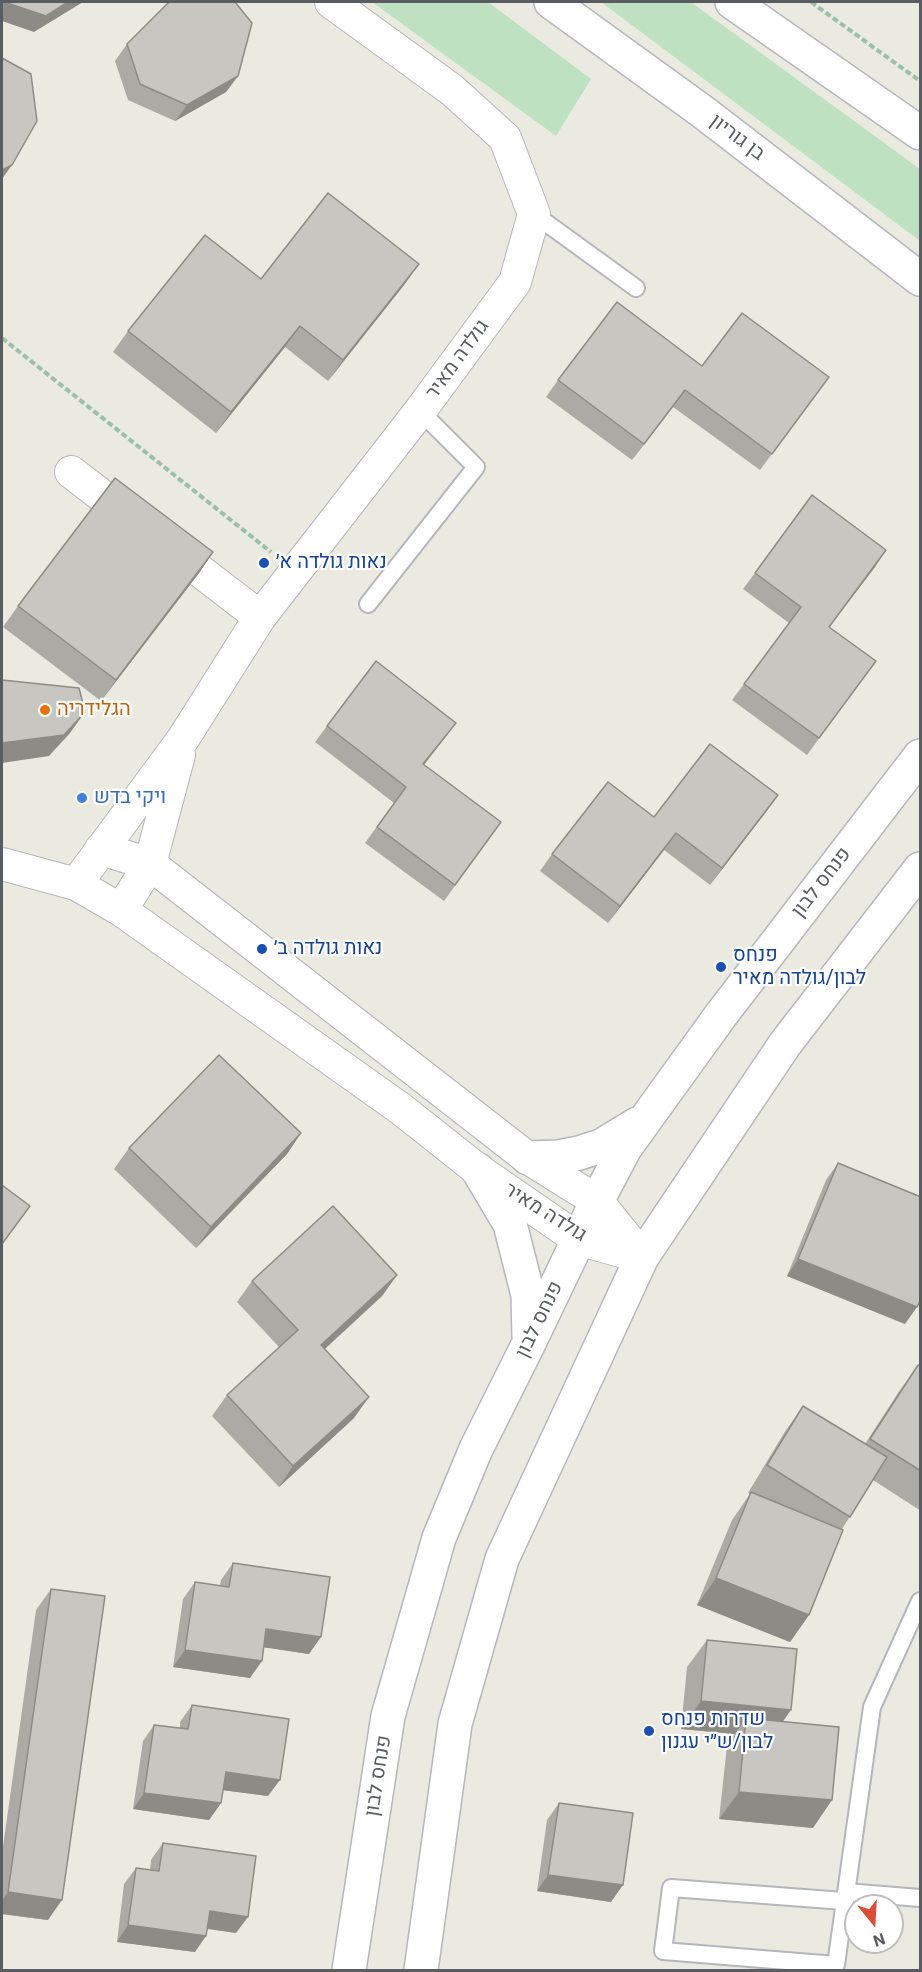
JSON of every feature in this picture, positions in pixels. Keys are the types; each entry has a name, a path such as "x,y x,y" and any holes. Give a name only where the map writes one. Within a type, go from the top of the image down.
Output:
{"main road":[{"name":"בן גוריון","path":"551,2 703,112 921,279"},
{"path":"732,2 921,133"},
{"name":"פנחס לבון","path":"349,1971 388,1716 439,1538 476,1449 625,1148 721,1015 921,756"},
{"path":"421,1971 455,1724 502,1559 642,1257 785,1044 921,869"},
{"path":"528,1158 558,1157 590,1150 601,1146 646,1119"},
{"path":"478,1170 513,1233 528,1295 528,1346"},
{"path":"326,1971 341,1947 363,1884"}],"street":[{"path":"331,2 452,90 505,138 534,214"},
{"name":"גולדה מאיר","path":"76,884 183,739 260,617 420,411 515,282 534,214"},
{"path":"70,472 260,617"},
{"name":"גולדה מאיר","path":"121,910 150,864 183,739"},
{"name":"גולדה מאיר","path":"101,849 150,864 528,1158 597,1201 642,1257"},
{"name":"גולדה מאיר","path":"2,864 76,884 121,910 400,1109 478,1170 578,1239 642,1257"},
{"path":"400,1109 423,1075"}],"lane":[{"path":"534,214 636,288"},
{"path":"368,604 476,467 420,411"},
{"path":"845,1894 872,1707 921,1601"},
{"path":"671,1888 845,1897 836,1965 663,1952 671,1888"},
{"path":"904,1898 921,1898"}],"path":[{"path":"812,2 921,81"},
{"path":"2,338 295,571"}],"green space":[{"path":"372,2 488,2 591,79 556,136"},
{"path":"601,2 691,2 920,169 920,241"}],"building":[{"path":"4,2 68,2 46,16"},
{"path":"169,2 235,2 252,23 238,76 187,105 140,84 127,44"},
{"path":"2,58 31,74 37,121 12,165 2,170"},
{"path":"328,193 419,264 343,360 300,326 231,412 128,331 205,235 261,279"},
{"path":"617,302 702,366 742,313 829,377 772,454 685,390 644,444 558,380"},
{"path":"115,478 213,552 116,680 18,606"},
{"path":"812,495 886,550 829,627 876,661 819,738 744,684 801,607 755,573"},
{"path":"376,661 456,723 423,764 501,822 455,885 377,827 406,787 327,726"},
{"path":"2,680 79,688 85,712 64,735 2,743"},
{"path":"710,744 778,795 722,868 676,833 620,906 552,854 608,782 654,817"},
{"path":"219,1055 301,1133 211,1227 129,1148"},
{"path":"838,1163 921,1197 921,1299 917,1307 798,1259"},
{"path":"2,1185 30,1206 2,1244"},
{"path":"333,1206 397,1275 321,1345 369,1397 293,1466 227,1395 298,1330 252,1281"},
{"path":"918,1365 921,1367 921,1471 870,1439"},
{"path":"803,1406 887,1457 850,1517 767,1465"},
{"path":"751,1492 843,1530 809,1615 716,1578"},
{"path":"233,1563 330,1577 321,1637 266,1629 262,1661 185,1650 195,1582 229,1587"},
{"path":"51,1589 105,1596 62,1900 8,1892"},
{"path":"707,1640 797,1649 791,1710 701,1701"},
{"path":"192,1705 289,1719 280,1780 226,1772 221,1803 144,1793 154,1725 188,1729"},
{"path":"746,1718 839,1727 832,1800 739,1792"},
{"path":"559,1803 633,1813 623,1885 548,1875"},
{"path":"163,1843 256,1856 248,1917 210,1911 206,1936 128,1925 136,1868 159,1871"}],"place":[{"name":"נאות גולדה א׳","path":"264,563"},
{"name":"הגלידריה","path":"45,710"},
{"name":"ויקי בדש","path":"82,798"},
{"name":"נאות גולדה ב׳","path":"262,949"},
{"name":"פנחס לבון/גולדה מאיר","path":"721,967"},
{"name":"שדרות פנחס לבון/ש״י עגנון","path":"649,1731"}]}
